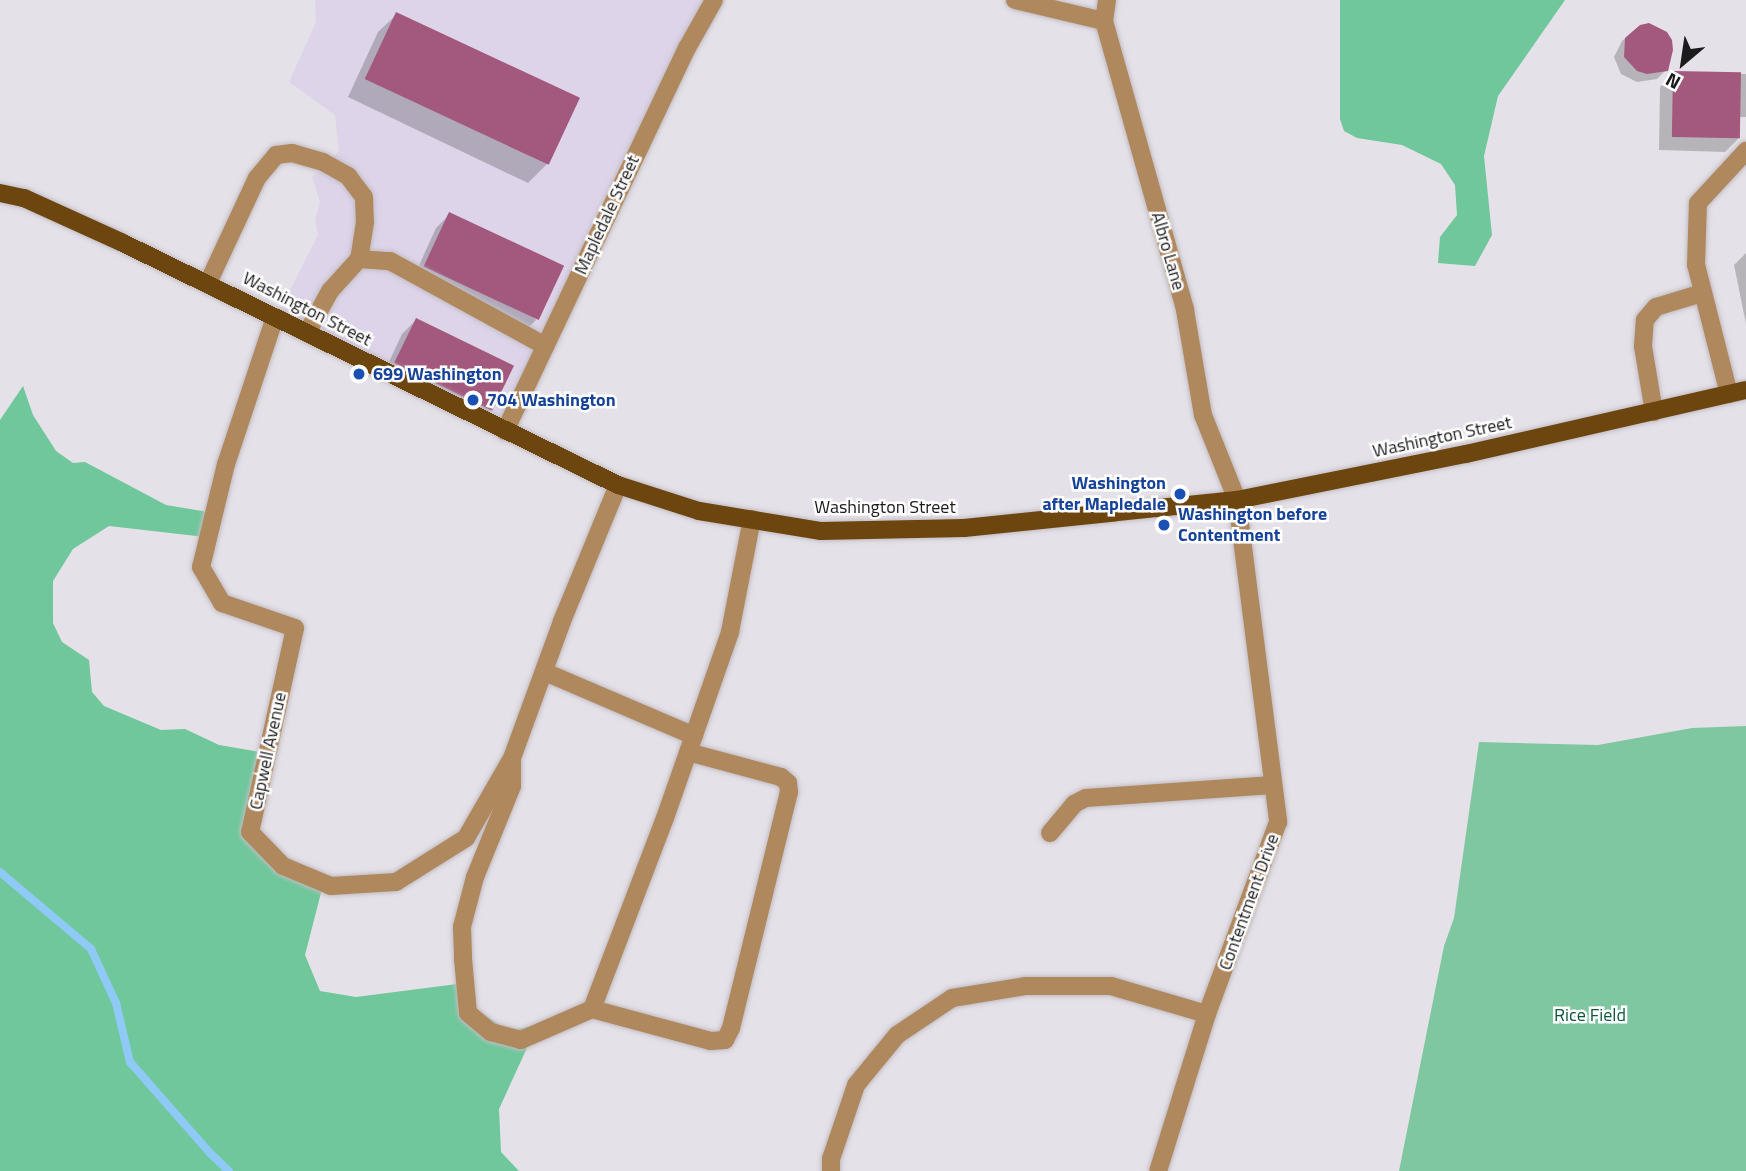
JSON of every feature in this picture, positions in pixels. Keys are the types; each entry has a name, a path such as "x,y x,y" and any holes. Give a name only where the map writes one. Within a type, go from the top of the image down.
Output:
{"main road":[{"name":"Washington Street","path":"0,193 24,198 208,283 618,485 699,511 821,531 964,528 1237,500 1738,392"}],"street":[{"name":"Mapledale Street","path":"505,431 687,48 713,0"},
{"path":"1015,0 1104,21"},
{"name":"Albro Lane","path":"1107,0 1104,21 1185,310 1203,415 1237,500"},
{"path":"1738,392 1702,293 1696,265 1698,203 1746,150"},
{"path":"208,283 257,178 275,155 292,153 323,162 348,176 365,197 365,222 359,259 330,291 307,333"},
{"path":"359,259 390,261 545,346"},
{"path":"1654,412 1643,346 1646,320 1656,307 1702,293"},
{"name":"Capwell Avenue","path":"275,317 226,464 201,567 222,603 295,628 250,832 283,866 331,886 396,882 466,838 512,758 562,621 618,485"},
{"name":"Contentment Drive","path":"1158,1171 1207,1014 1278,822 1237,500"},
{"path":"592,1009 730,632 752,519"},
{"path":"512,758 512,786 475,877 462,927 468,1013 491,1032 520,1041 592,1009 711,1041 725,1040 731,1028 789,792 788,783 781,776 691,744 545,672"},
{"path":"1050,833 1074,803 1086,798 1273,785"},
{"path":"831,1171 831,1159 856,1085 897,1035 952,999 1025,986 1111,986 1207,1014"}],"shaded area":[{"path":"315,0 711,0 505,429 277,316 318,235 315,220 320,202 312,177 339,151 335,115 289,82 316,22"}],"green space":[{"path":"1340,0 1565,0 1498,96 1484,156 1492,235 1475,266 1438,263 1440,237 1457,215 1455,185 1441,164 1402,145 1357,138 1344,131 1340,119"},
{"path":"23,386 33,415 56,451 73,463 85,462 166,505 208,512 205,537 109,526 73,549 53,581 53,623 62,642 89,660 92,692 104,706 161,730 185,729 219,745 260,752 250,834 323,885 305,955 320,991 356,997 465,983 475,1009 508,1030 537,1026 499,1109 501,1152 519,1171 0,1171 0,420"},
{"name":"Rice Field","path":"1746,726 1746,1171 1399,1171 1444,946 1454,918 1479,742 1598,745 1692,728"}],"building":[{"path":"396,12 580,98 549,165 365,79"},
{"path":"1649,23 1667,32 1672,40 1673,50 1668,71 1647,74 1637,71 1624,57 1625,38 1640,25"},
{"path":"1673,71 1741,72 1740,138 1672,137"},
{"path":"449,212 564,266 539,320 424,266"},
{"path":"416,318 514,366 492,411 394,363"}],"waterway":[{"path":"0,872 91,949 116,1003 130,1062 229,1171"}],"place":[{"name":"699 Washington","path":"359,374"},
{"name":"704 Washington","path":"473,400"},
{"name":"Washington after Mapledale","path":"1180,494"},
{"name":"Washington before Contentment","path":"1164,525"}]}
